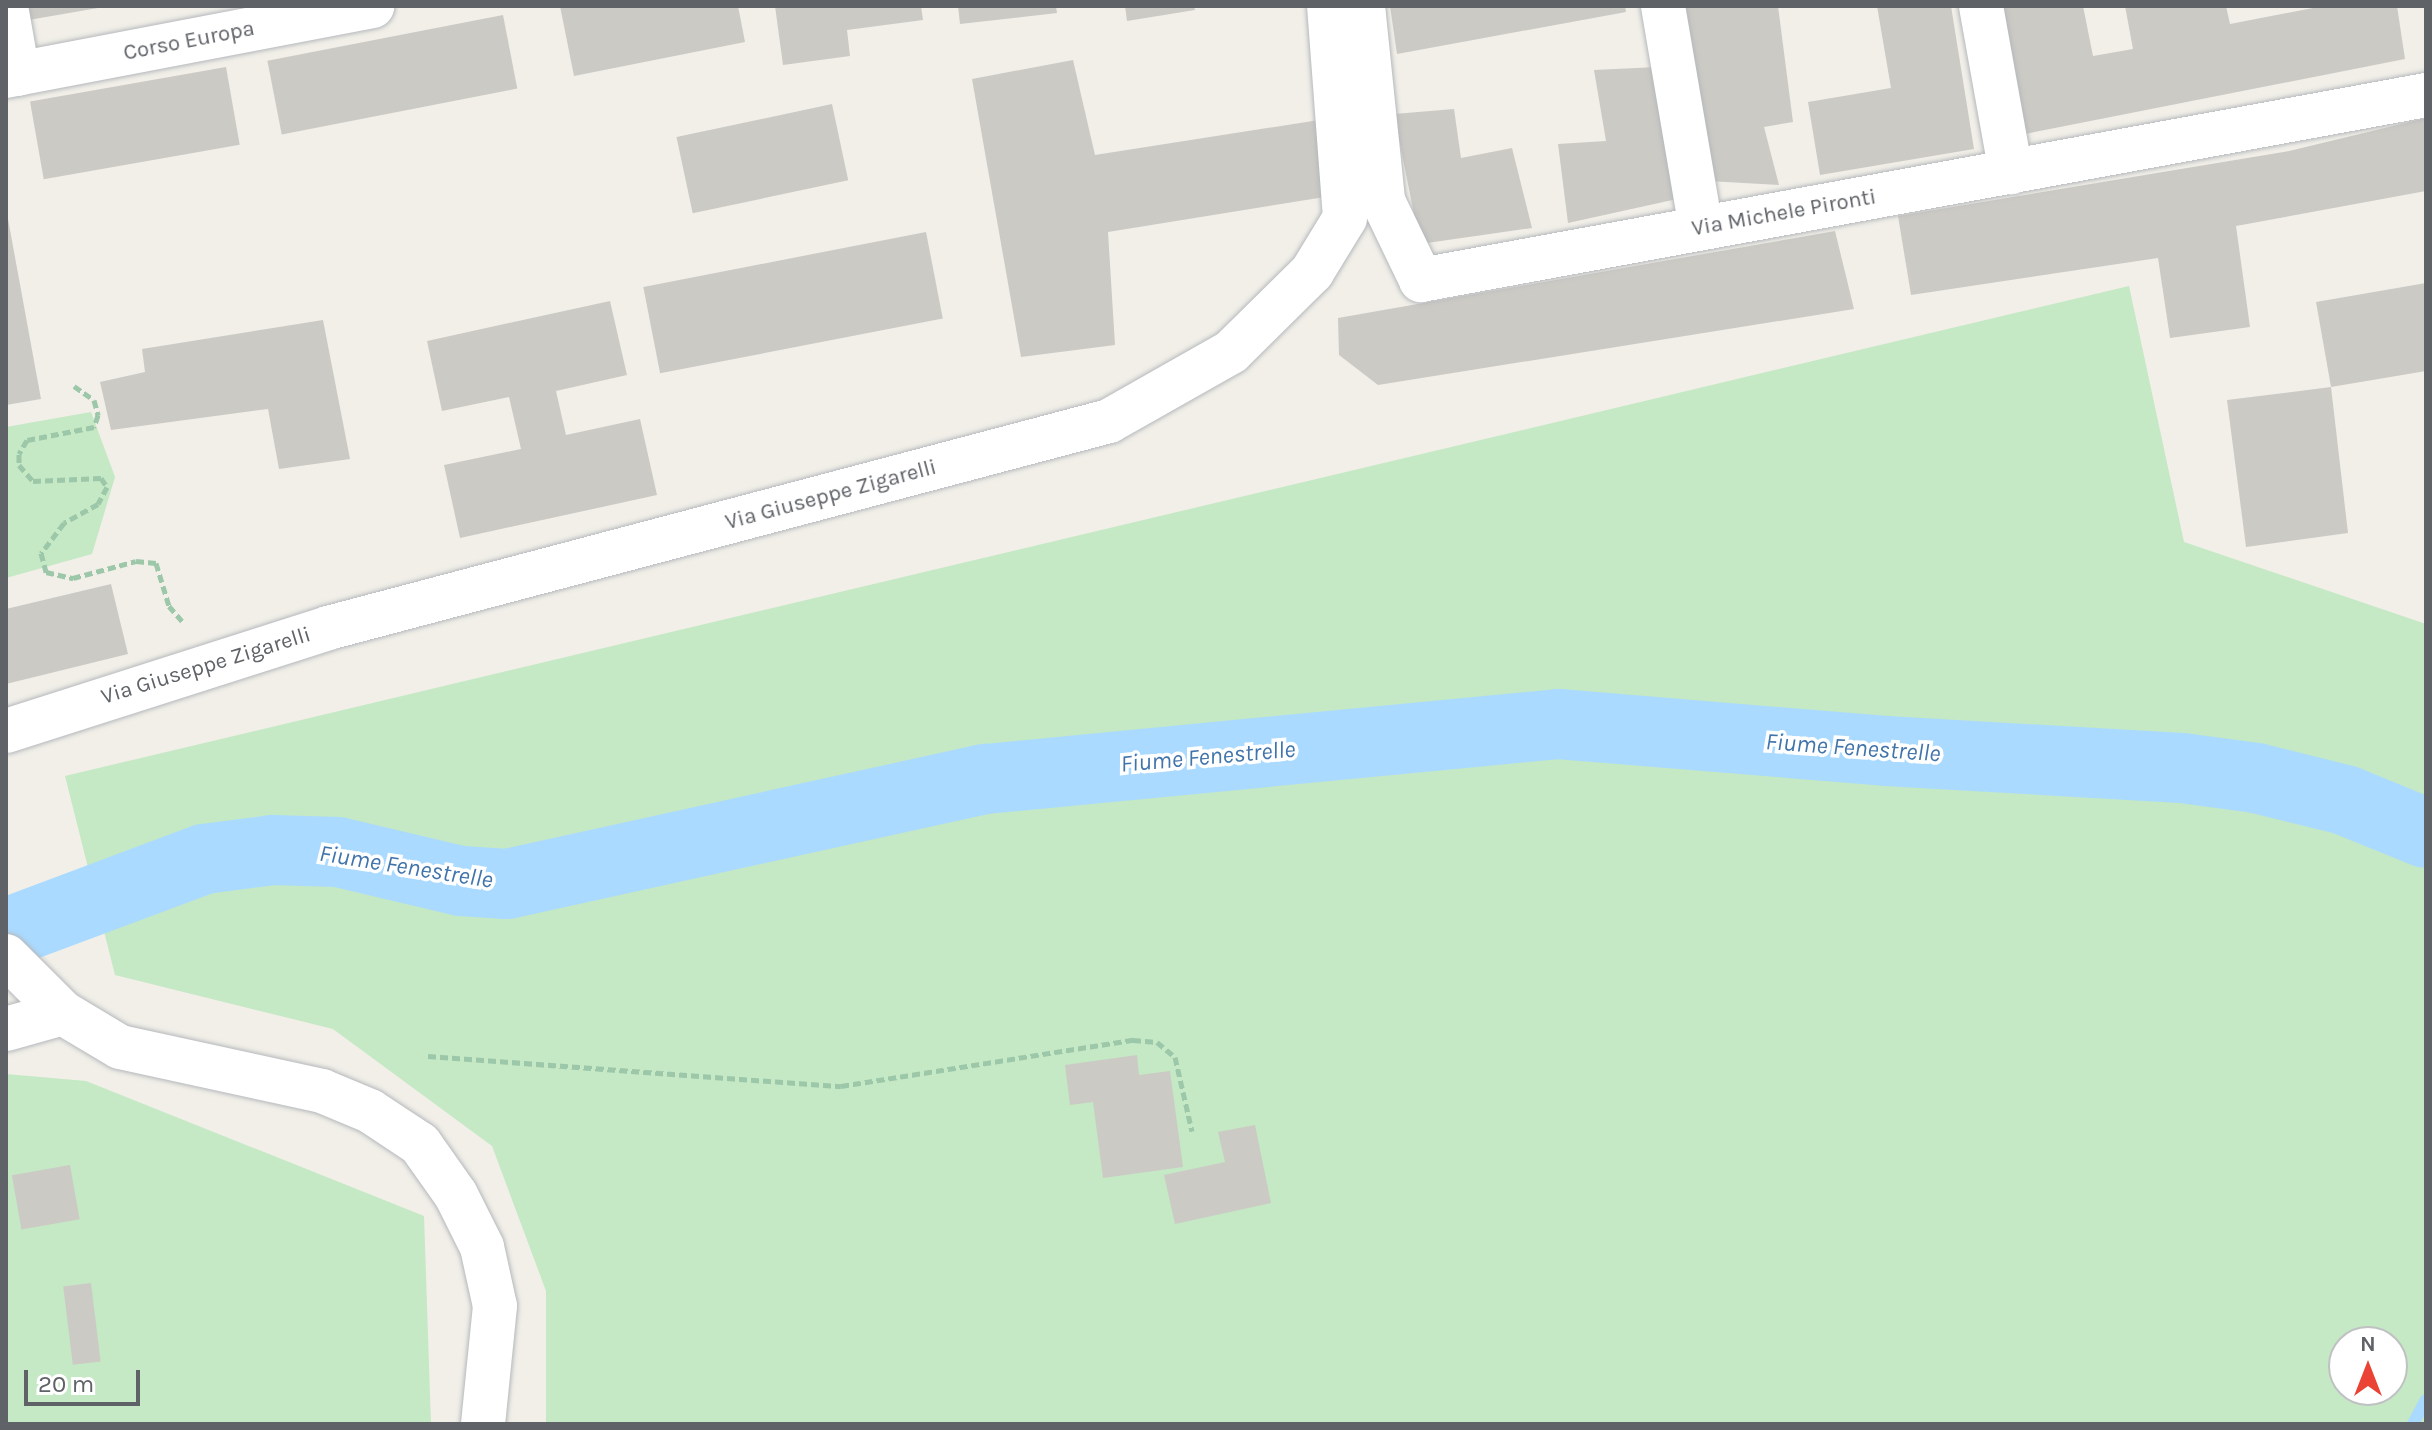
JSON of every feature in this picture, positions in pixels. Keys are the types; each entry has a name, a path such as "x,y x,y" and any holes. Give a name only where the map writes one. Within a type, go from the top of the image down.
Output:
{"street":[{"path":"6,6 12,75"},
{"name":"Corso Europa","path":"12,75 372,6"},
{"name":"Via Giuseppe Zigarelli","path":"25,724 328,628 1109,421 1231,352 1312,272 1345,218 1329,6"},
{"name":"Via Michele Pironti","path":"1363,6 1383,201 1421,280 2426,95"},
{"path":"1663,6 1701,228"},
{"path":"1981,6 2011,172"},
{"path":"6,755 25,724"},
{"path":"6,956 52,1004 120,1047 162,1060 322,1091 370,1111 420,1144 456,1195 482,1247 495,1306 483,1424"},
{"path":"6,1029 52,1004"}],"path":[{"path":"74,386 94,400 98,415 94,427 27,440 19,454 19,465 33,481 101,478 107,487 98,504 64,523 41,553 46,572 73,578 136,561 156,563 169,606 182,621"},
{"path":"428,1056 841,1086 1133,1040 1157,1042 1175,1057 1192,1131"}],"green space":[{"path":"2129,286 2184,542 2426,624 2426,1424 546,1424 546,1291 492,1146 333,1029 115,975 65,776"},
{"path":"91,412 115,477 92,554 6,578 6,427"},
{"path":"6,1074 86,1081 424,1216 431,1424 6,1424"}],"building":[{"path":"14,6 98,6 98,8 17,22"},
{"path":"560,6 738,6 745,42 574,76"},
{"path":"775,6 921,6 923,20 847,30 850,56 783,65"},
{"path":"958,6 1056,6 1057,13 960,24"},
{"path":"1125,6 1194,6 1195,10 1127,21"},
{"path":"1390,6 1625,6 1626,12 1397,54"},
{"path":"1681,6 1778,6 1793,122 1764,127 1779,185 1708,181"},
{"path":"1877,6 1951,6 1974,149 1820,175 1808,102 1891,88"},
{"path":"2000,6 2083,6 2093,56 2133,49 2125,6 2226,6 2230,24 2323,6 2397,6 2405,59 2025,134"},
{"path":"503,15 517,89 282,134 267,61"},
{"path":"1073,60 1095,155 1319,120 1331,196 1108,232 1115,345 1021,357 972,79"},
{"path":"226,67 240,145 44,179 30,102"},
{"path":"1657,67 1677,199 1568,223 1558,144 1606,141 1594,70"},
{"path":"832,104 848,180 693,213 676,137"},
{"path":"1454,109 1461,158 1512,148 1532,228 1420,244 1394,114"},
{"path":"2426,118 2426,191 2236,226 2250,327 2170,338 2158,258 1911,295 1898,216 2289,151"},
{"path":"6,208 41,399 6,405"},
{"path":"1835,231 1854,309 1378,385 1339,355 1338,318"},
{"path":"926,232 943,318 660,373 643,287"},
{"path":"2426,283 2426,371 2331,387 2316,302"},
{"path":"610,301 627,375 556,391 566,435 640,419 657,495 460,538 444,465 521,449 509,397 442,411 427,341"},
{"path":"323,320 350,459 279,469 268,409 111,430 100,382 145,372 142,349"},
{"path":"2331,387 2348,533 2246,547 2227,400"},
{"path":"111,584 128,654 6,684 6,609"},
{"path":"1137,1055 1139,1075 1170,1071 1183,1167 1103,1178 1093,1102 1070,1105 1065,1065"},
{"path":"1255,1125 1271,1203 1175,1224 1164,1175 1225,1162 1218,1132"},
{"path":"70,1165 80,1219 21,1229 12,1175"},
{"path":"91,1283 101,1361 73,1365 63,1286"}],"waterway":[{"name":"Fiume Fenestrelle","path":"6,933 204,859 273,850 338,852 461,881 507,884 986,779 1558,724 1886,751 2182,768 2256,778 2345,800 2426,833"},
{"path":"2413,1424 2426,1400"}]}
